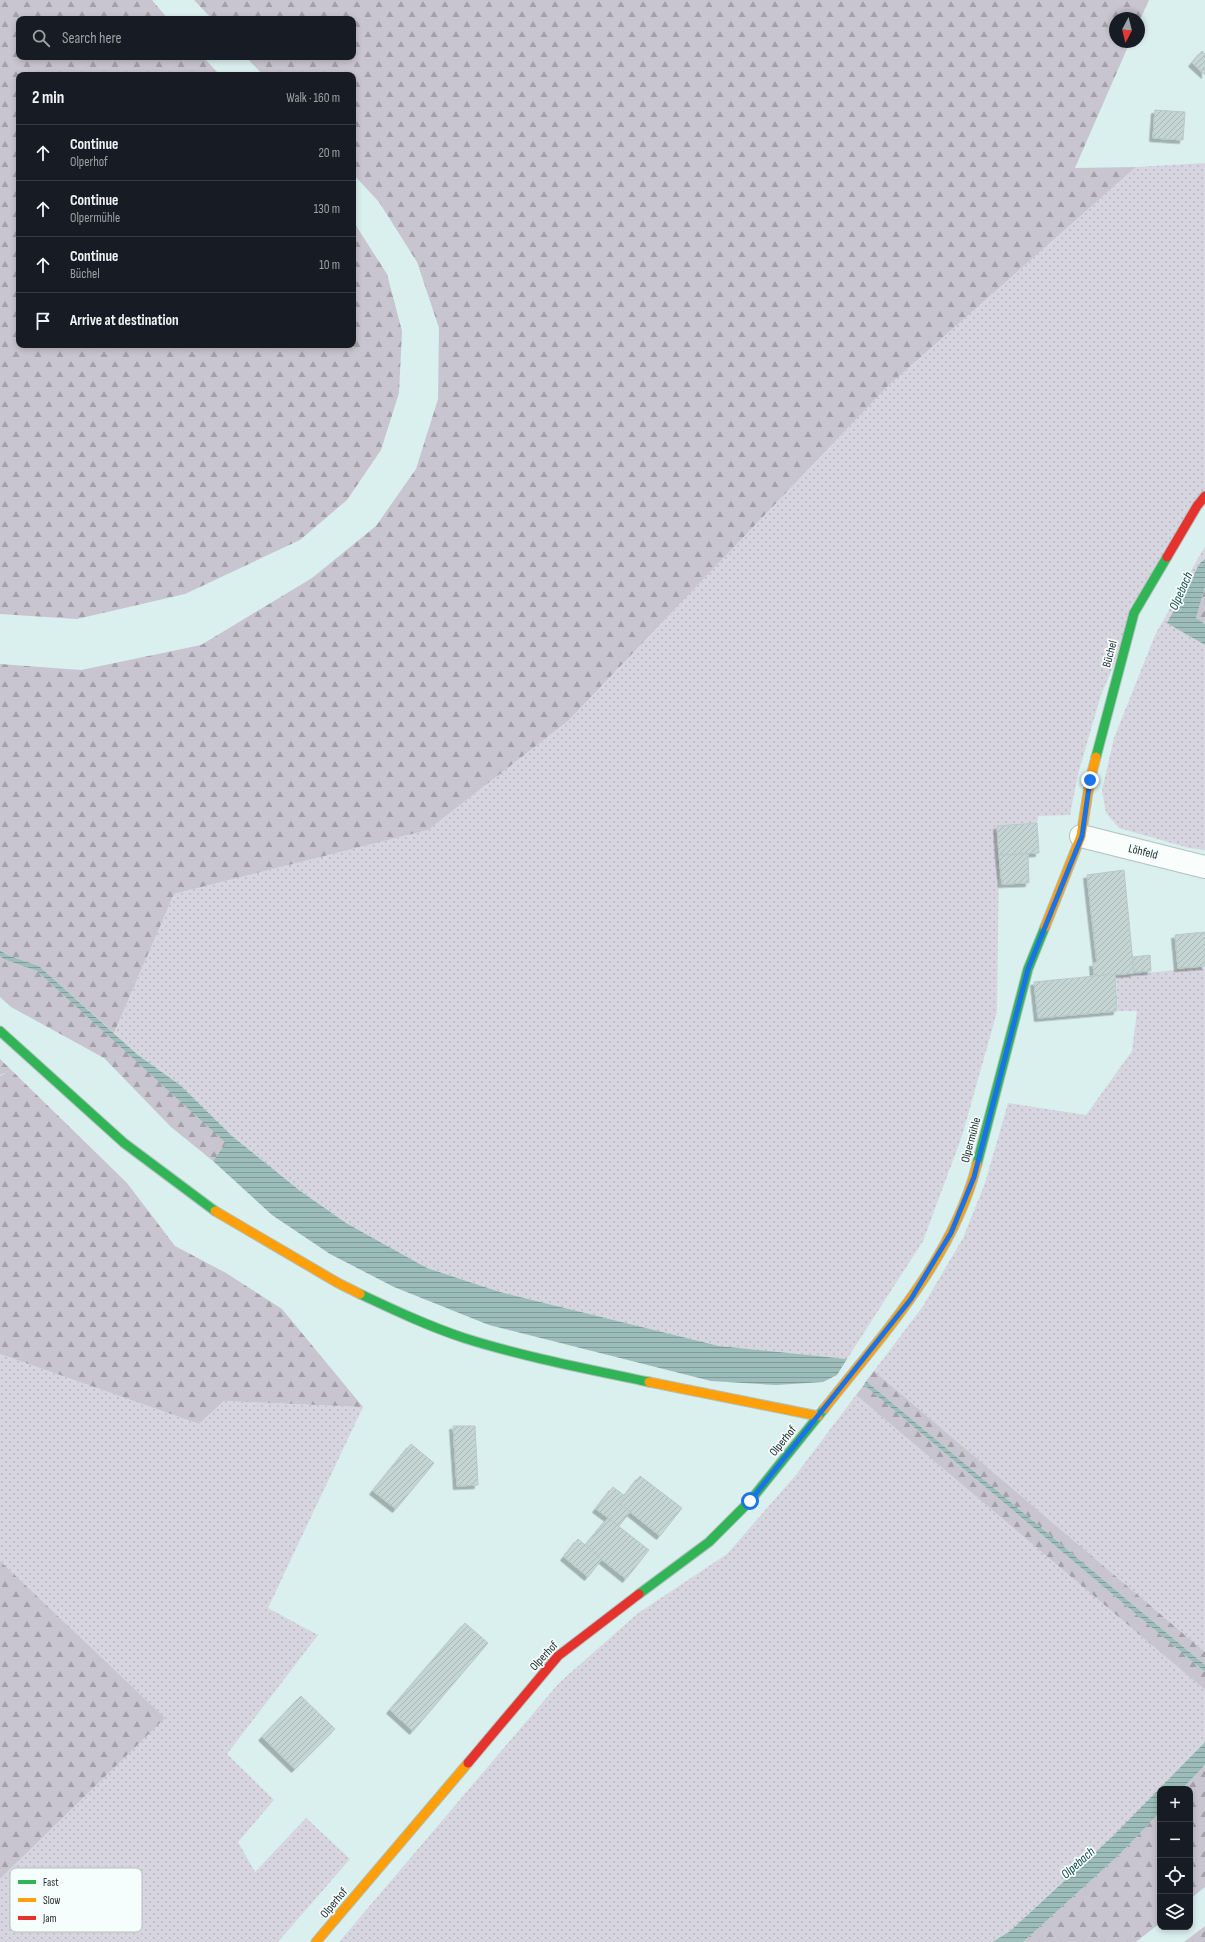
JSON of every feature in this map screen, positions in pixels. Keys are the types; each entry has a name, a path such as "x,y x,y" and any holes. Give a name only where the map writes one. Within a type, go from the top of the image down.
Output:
{"street":[{"name":"Büchel","path":"1082,836 1090,780 1134,613 1197,506 1205,496"},
{"name":"Löhfeld","path":"1082,836 1205,867"},
{"name":"Olpermühle","path":"818,1416 911,1299 951,1233 974,1177 1028,969 1082,836"},
{"path":"0,1031 124,1143 214,1211 338,1283 396,1311 464,1338 553,1361 706,1395 818,1416"},
{"name":"Olperhof","path":"316,1942 558,1656 586,1633 709,1542 750,1501 818,1416"}],"shaded area":[{"path":"1205,163 1205,492 1136,612 1101,695 1078,774 1070,815 1038,816 1037,823 997,826 999,855 997,1012 962,1136 923,1241 847,1359 719,1346 500,1292 427,1268 346,1223 299,1190 232,1136 180,1085 138,1055 114,1033 174,894 428,830 568,721 888,386 1136,167"},
{"path":"1205,546 1205,559 1200,563 1168,623 1205,645 1205,850 1189,848 1119,828 1106,813 1102,790 1114,738 1155,635"},
{"path":"1205,967 1205,1652 874,1371 923,1306 963,1238 985,1183 1008,1103 1086,1115 1132,1051 1137,1011 1118,1011 1116,976"},
{"path":"0,1354 199,1424 224,1401 363,1407 268,1608 318,1635 227,1754 274,1800 238,1842 255,1872 306,1818 350,1859 278,1942 0,1942 0,1879 10,1869 10,1932 142,1932 142,1868 11,1868 164,1718 0,1561"},
{"path":"856,1395 1205,1690 1205,1742 1162,1786 1157,1786 1157,1791 1113,1836 1009,1932 992,1942 339,1942 559,1683 637,1614 727,1554 795,1476"}],"green space":[{"path":"0,0 152,0 165,16 16,16 16,60 206,60 217,72 16,72 16,348 356,348 356,226 387,274 402,331 399,393 381,450 347,500 300,540 185,594 77,619 0,614"},
{"path":"194,0 1149,0 1144,12 1109,12 1109,48 1127,48 1075,168 1136,167 888,386 568,721 428,830 174,894 114,1033 39,966 7,955 0,950 0,664 81,670 201,645 312,578 376,526 416,469 438,399 439,328 417,262 379,202 356,177 356,72 260,72 249,60 356,60 356,16 209,16"},
{"path":"1205,587 1205,624 1196,618"},
{"path":"0,956 37,971 227,1143 213,1161 171,1127 104,1058 11,1007 0,997"},
{"path":"0,1059 127,1183 175,1246 226,1273 282,1309 363,1407 224,1401 199,1424 0,1354 0,1076 7,1072 0,1075"},
{"path":"874,1371 1205,1652 1205,1665 866,1381"},
{"path":"864,1385 1205,1672 1205,1690 856,1395"},
{"path":"0,1561 165,1718 0,1879"},
{"path":"1205,1765 1205,1887 1193,1897 1193,1786 1185,1786"},
{"path":"1157,1815 1157,1925 1136,1942 1023,1942 1120,1854"},
{"path":"1205,1926 1205,1942 1184,1942"}],"water":[{"path":"1205,559 1205,587 1196,618 1205,624 1205,645 1167,623 1200,563"},
{"path":"0,950 7,955 39,966 138,1055 180,1085 232,1136 299,1190 346,1223 427,1268 500,1292 719,1346 847,1359 837,1375 823,1382 776,1385 711,1381 489,1325 394,1287 330,1254 272,1215 213,1161 226,1143 37,971 4,959 0,956"},
{"path":"866,1381 1205,1665 1205,1672 864,1385"},
{"path":"1205,1742 1205,1765 1185,1786 1162,1786"},
{"path":"1157,1791 1157,1815 1120,1854 1023,1942 992,1942 1009,1932 1113,1836"}],"building":[{"path":"1202,51 1205,54 1205,75 1192,63"},
{"path":"1155,110 1185,112 1183,140 1153,138"},
{"path":"1037,823 1039,853 999,855 997,826"},
{"path":"1028,854 1029,883 1002,884 999,855"},
{"path":"1124,870 1134,973 1094,976 1093,963 1097,963 1087,875"},
{"path":"1205,932 1205,966 1178,968 1175,935"},
{"path":"1150,955 1151,971 1134,972 1133,957"},
{"path":"1115,974 1117,1011 1038,1018 1034,982"},
{"path":"453,1426 475,1426 478,1485 457,1486"},
{"path":"411,1444 434,1463 396,1509 373,1491"},
{"path":"640,1476 682,1508 660,1536 619,1503"},
{"path":"613,1487 625,1496 619,1503 630,1512 619,1526 596,1509"},
{"path":"608,1518 649,1550 626,1579 585,1546"},
{"path":"578,1539 602,1559 588,1577 564,1557"},
{"path":"465,1623 488,1643 413,1731 390,1710"},
{"path":"301,1696 335,1729 295,1769 262,1737"}],"traffic: fast":[{"path":"1096,757 1134,613 1167,557"},
{"path":"977,1164 1028,969 1045,927"},
{"path":"0,1031 124,1143 215,1211"},
{"path":"360,1294 398,1312 464,1338 533,1357 649,1382"},
{"path":"639,1594 709,1542 750,1501 824,1409"}],"traffic: slow":[{"path":"1045,927 1081,836 1090,780 1096,757"},
{"path":"824,1409 892,1324 934,1263 951,1232 966,1199 977,1164"},
{"path":"215,1211 338,1283 360,1294"},
{"path":"649,1382 818,1416"},
{"path":"316,1942 468,1763"}],"traffic: jam":[{"path":"1167,557 1197,506 1205,496"},
{"path":"468,1763 558,1656 639,1594"}],"route":[{"path":"750,1501 911,1299 951,1233 974,1177 1028,969 1082,836 1090,780"}],"water label":[{"name":"Olpebach","path":"1181,591"},
{"name":"Olpebach","path":"1078,1863"}]}
